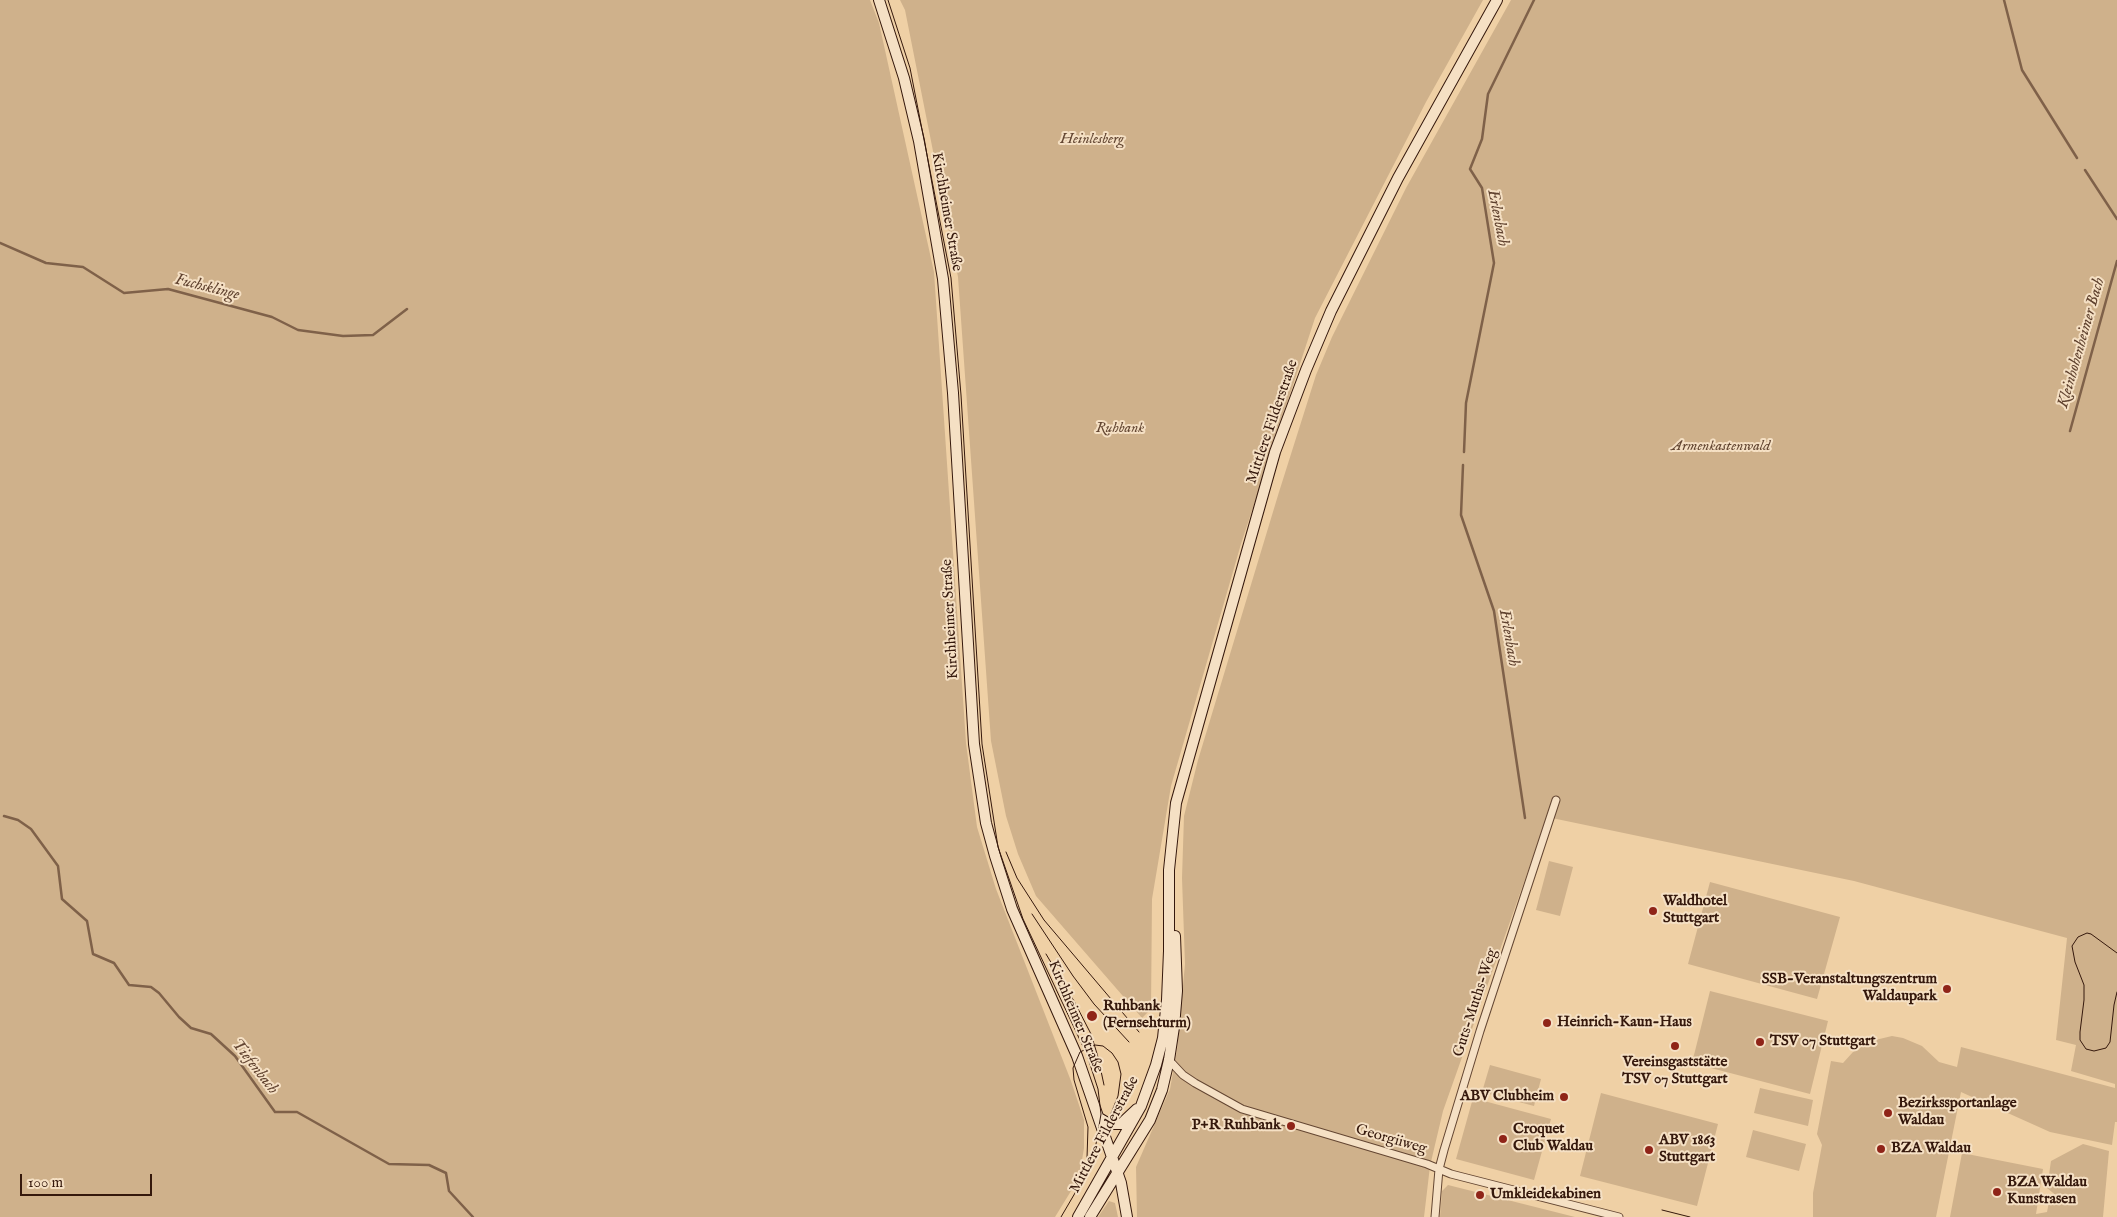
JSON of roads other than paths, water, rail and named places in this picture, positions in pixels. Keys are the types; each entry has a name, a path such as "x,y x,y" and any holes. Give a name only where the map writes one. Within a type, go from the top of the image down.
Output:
{"main road":[{"name":"Kirchheimer Straße","path":"879,0 904,78 919,142 943,279 952,383 974,744 986,823 1012,909 1070,1038 1099,1118 1124,1195 1127,1217"},
{"name":"Mittlere Filderstraße","path":"1078,1217 1141,1106 1152,1080 1163,1038 1169,951 1169,888 1176,803 1278,443 1331,311 1398,178 1497,0"},
{"name":"Mittlere Filderstraße","path":"1090,1217 1150,1120 1162,1090 1174,1036 1177,991 1176,948 1169,888"},
{"path":"1163,1038 1169,1060"},
{"path":"1099,1118 1109,1124 1122,1124 1141,1106"}],"street":[{"name":"Guts-Muths-Weg","path":"1435,1217 1439,1169 1480,1031 1556,800"},
{"name":"Georgiiweg","path":"1169,1060 1183,1075 1194,1083 1242,1109 1427,1164 1451,1174 1620,1217"}],"waterway":[{"name":"Erlenbach","path":"1464,452 1466,403 1494,263 1482,188 1470,169 1482,139 1488,94 1534,0"},
{"name":"Kleinhohenheimer Bach","path":"2004,0 2022,70 2077,158"},
{"name":"Kleinhohenheimer Bach","path":"2085,170 2117,219"},
{"name":"Fuchsklinge","path":"0,243 46,263 83,267 124,293 168,289 272,317 298,330 343,336 373,335 407,309"},
{"name":"Kleinhohenheimer Bach","path":"2070,431 2117,261"},
{"name":"Erlenbach","path":"1463,465 1461,515 1494,611 1525,818"},
{"name":"Tiefenbach","path":"4,816 18,820 31,829 58,866 62,899 87,921 93,954 114,963 129,985 151,987 159,993 191,1028 211,1034 235,1056 275,1112 297,1112 389,1164 429,1165 446,1173 449,1191 473,1217"}],"tram line":[{"path":"888,0 910,68 951,278 961,395 982,744 998,847 1023,919 1087,1055 1098,1089 1101,1114 1094,1156 1085,1176 1061,1217"},
{"path":"1006,852 1017,878 1044,920 1139,1032"},
{"path":"1032,914 1094,1004 1129,1042"},
{"path":"2117,953 2087,933 2078,937 2072,946 2075,962 2084,985 2080,1040 2086,1049 2094,1051 2106,1048 2110,1042 2117,992"},
{"path":"1046,954 1091,1034 1104,1085"},
{"path":"1087,1158 1088,1127 1074,1080 1073,1068 1080,1052 1095,1045 1103,1046 1112,1053 1118,1062 1121,1074 1118,1096 1104,1131"},
{"path":"1662,1210 1690,1217"}],"place":[{"name":"Waldhotel Stuttgart","path":"1653,911"},
{"name":"SSB-Veranstaltungszentrum Waldaupark","path":"1947,989"},
{"name":"Ruhbank (Fernsehturm)","path":"1092,1016"},
{"name":"Heinrich-Kaun-Haus","path":"1547,1023"},
{"name":"TSV 07 Stuttgart","path":"1760,1042"},
{"name":"Vereinsgaststätte TSV 07 Stuttgart","path":"1675,1046"},
{"name":"ABV Clubheim","path":"1564,1097"},
{"name":"Bezirkssportanlage Waldau","path":"1888,1113"},
{"name":"P+R Ruhbank","path":"1291,1126"},
{"name":"Croquet Club Waldau","path":"1503,1139"},
{"name":"BZA Waldau","path":"1881,1149"},
{"name":"ABV 1863 Stuttgart","path":"1649,1150"},
{"name":"BZA Waldau Kunstrasen","path":"1997,1192"},
{"name":"Umkleidekabinen","path":"1480,1195"}],"park label":[{"name":"Heinlesberg","path":"1092,140"},
{"name":"Ruhbank","path":"1120,429"},
{"name":"Armenkastenwald","path":"1721,447"}]}
